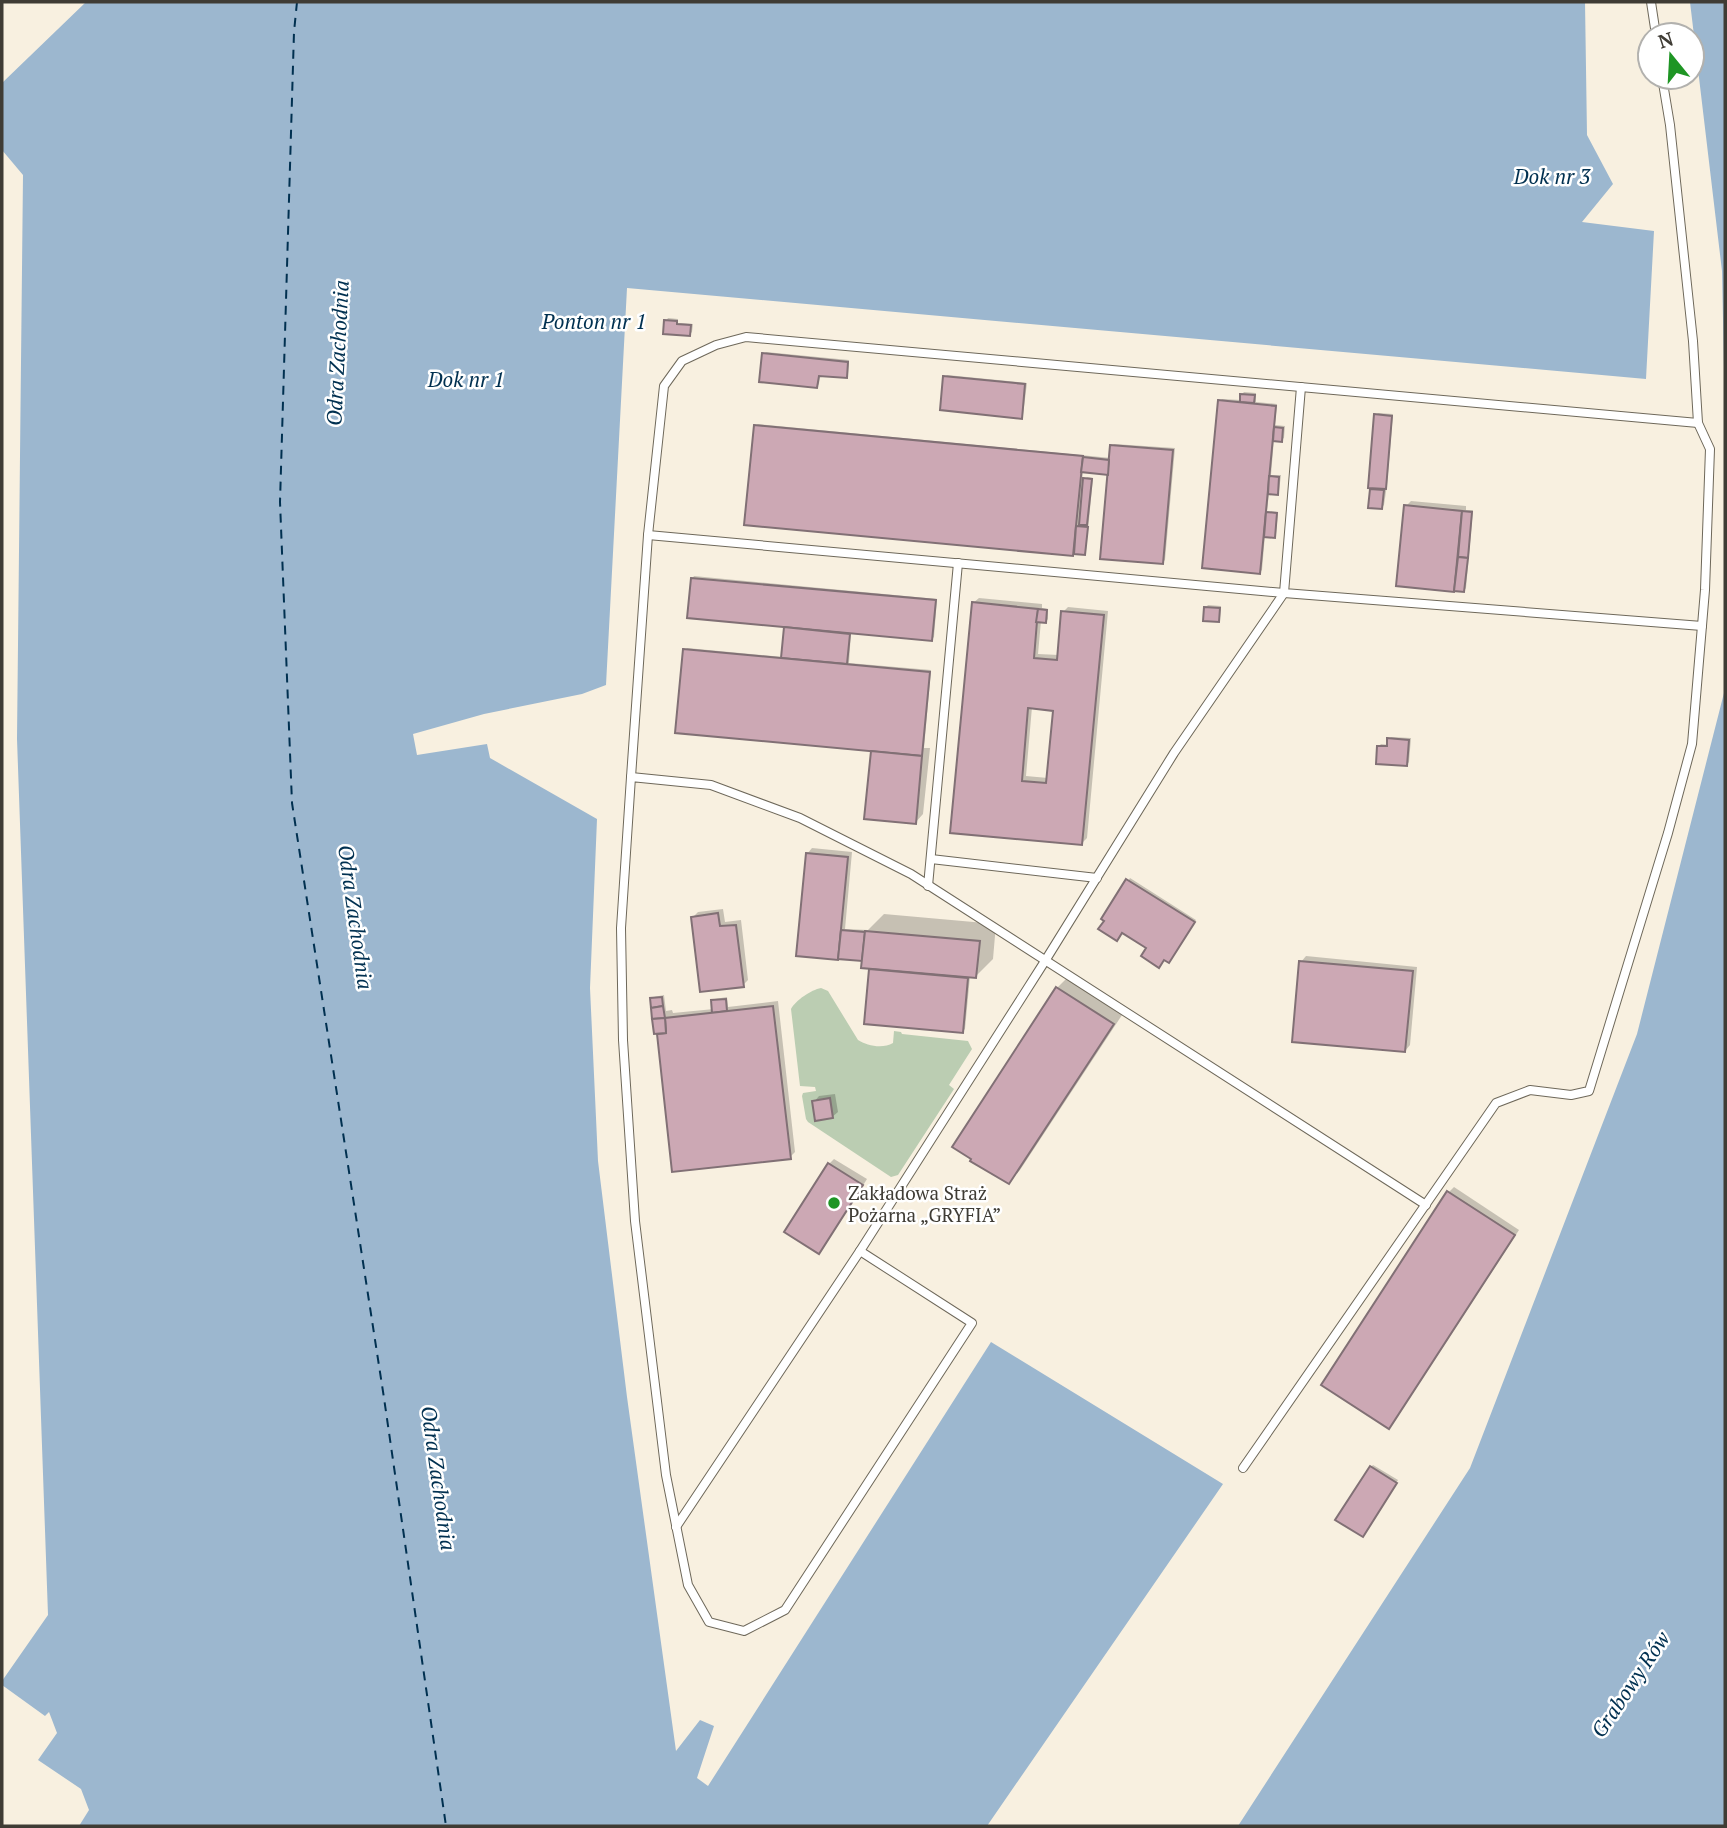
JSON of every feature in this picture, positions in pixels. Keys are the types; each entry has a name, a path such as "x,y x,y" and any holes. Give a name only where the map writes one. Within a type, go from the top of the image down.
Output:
{"lane":[{"path":"1651,2 1654,21"},
{"path":"1243,1468 1496,1103 1531,1090 1571,1095 1589,1091 1668,834 1692,744 1705,590 1710,449 1699,422 1690,314 1664,91"},
{"path":"860,1251 972,1323 785,1610 744,1631 709,1622 688,1585 666,1475 635,1221 623,1040 621,928 648,535 664,386 682,361 716,345 746,337 1699,422"},
{"path":"676,1527 860,1251 1174,753 1284,593 1301,387"},
{"path":"648,535 1284,593 1702,626"},
{"path":"928,886 958,563"},
{"path":"631,777 711,785 800,818 911,874 1426,1205"},
{"path":"931,859 1097,878"}],"green space":[{"path":"821,988 828,991 858,1040 866,1044 889,1045 893,1043 894,1031 968,1041 972,1049 949,1085 954,1089 898,1175 891,1177 806,1119 803,1093 816,1091 815,1087 800,1086 791,1009 804,996"}],"water":[{"path":"86,2 1585,2 1587,135 1613,184 1582,222 1654,231 1646,379 627,288 606,685 582,694 484,714 413,734 417,755 487,744 490,758 597,819 590,988 598,1161 627,1397 676,1751 700,1720 714,1726 697,1778 708,1786 991,1342 1223,1484 987,1826 79,1826 89,1810 81,1789 38,1760 57,1733 49,1712 45,1716 2,1685 2,1681 48,1615 17,739 23,175 2,150 2,83"},
{"path":"1690,2 1725,2 1725,416 1722,271 1701,91 1706,91 1706,21 1692,21"},
{"name":"Grabowy Rów","path":"1725,689 1725,1826 1238,1826 1470,1468 1637,1034"}],"building":[{"path":"664,320 691,325 690,336 663,334"},
{"path":"762,353 848,362 847,378 819,376 817,388 759,382"},
{"path":"943,376 1025,384 1022,419 940,410"},
{"path":"1240,394 1255,395 1254,403 1240,402"},
{"path":"1218,400 1276,406 1260,574 1202,568"},
{"path":"1374,414 1392,416 1386,489 1368,488"},
{"path":"754,425 1083,456 1073,556 744,525"},
{"path":"1274,427 1283,428 1282,442 1273,441"},
{"path":"1110,445 1173,450 1163,564 1100,559"},
{"path":"1083,457 1109,460 1108,475 1081,472"},
{"path":"1269,476 1279,477 1278,495 1268,494"},
{"path":"1083,478 1092,479 1087,525 1079,525"},
{"path":"1370,489 1384,490 1382,509 1368,508"},
{"path":"1404,505 1462,511 1454,592 1396,586"},
{"path":"1462,511 1472,512 1468,558 1458,557"},
{"path":"1266,512 1277,513 1275,538 1264,537"},
{"path":"1076,526 1088,527 1085,555 1074,554"},
{"path":"1458,557 1468,558 1464,592 1454,591"},
{"path":"691,578 936,600 932,641 687,618"},
{"path":"972,602 1038,609 1034,658 1057,660 1061,611 1104,615 1082,845 950,833","holes":["1028,708 1053,711 1046,783 1022,781"]},
{"path":"1204,607 1220,608 1219,622 1203,621"},
{"path":"1038,609 1047,610 1046,623 1036,622"},
{"path":"784,627 850,634 847,664 781,658"},
{"path":"683,649 930,672 922,756 675,733"},
{"path":"1387,738 1409,740 1407,766 1376,764 1377,746 1387,746"},
{"path":"871,751 922,756 916,824 864,819"},
{"path":"806,853 848,857 838,960 796,956"},
{"path":"1126,879 1195,922 1169,963 1164,960 1159,968 1141,956 1146,948 1122,933 1117,941 1098,929 1104,921 1101,919"},
{"path":"718,913 720,926 736,925 744,987 700,992 691,917"},
{"path":"841,930 865,932 862,961 838,959"},
{"path":"865,931 980,941 976,978 861,968"},
{"path":"1299,961 1413,971 1405,1052 1292,1042"},
{"path":"869,969 968,978 963,1033 864,1024"},
{"path":"1056,987 1114,1024 1009,1184 952,1147"},
{"path":"662,997 663,1006 651,1008 650,998"},
{"path":"726,999 727,1011 712,1013 711,1000"},
{"path":"663,1006 665,1018 652,1019 651,1008"},
{"path":"773,1006 791,1159 672,1172 657,1034 666,1033 665,1018"},
{"path":"665,1018 666,1033 654,1034 652,1019"},
{"path":"830,1098 833,1118 815,1121 812,1101"},
{"path":"828,1163 863,1185 819,1254 784,1232"},
{"path":"1447,1191 1515,1235 1389,1429 1321,1385"},
{"path":"1370,1466 1397,1483 1363,1537 1335,1520"}],"ferry route":[{"path":"297,2 280,502 292,803 384,1398 446,1826"}],"place":[{"name":"Zakładowa Straż Pożarna „GRYFIA”","path":"834,1203"}],"water label":[{"name":"Dok nr 3","path":"1552,176"},
{"name":"Ponton nr 1","path":"594,321"},
{"name":"Odra Zachodnia","path":"337,353"},
{"name":"Dok nr 1","path":"466,379"},
{"name":"Odra Zachodnia","path":"356,917"},
{"name":"Odra Zachodnia","path":"439,1478"}]}
